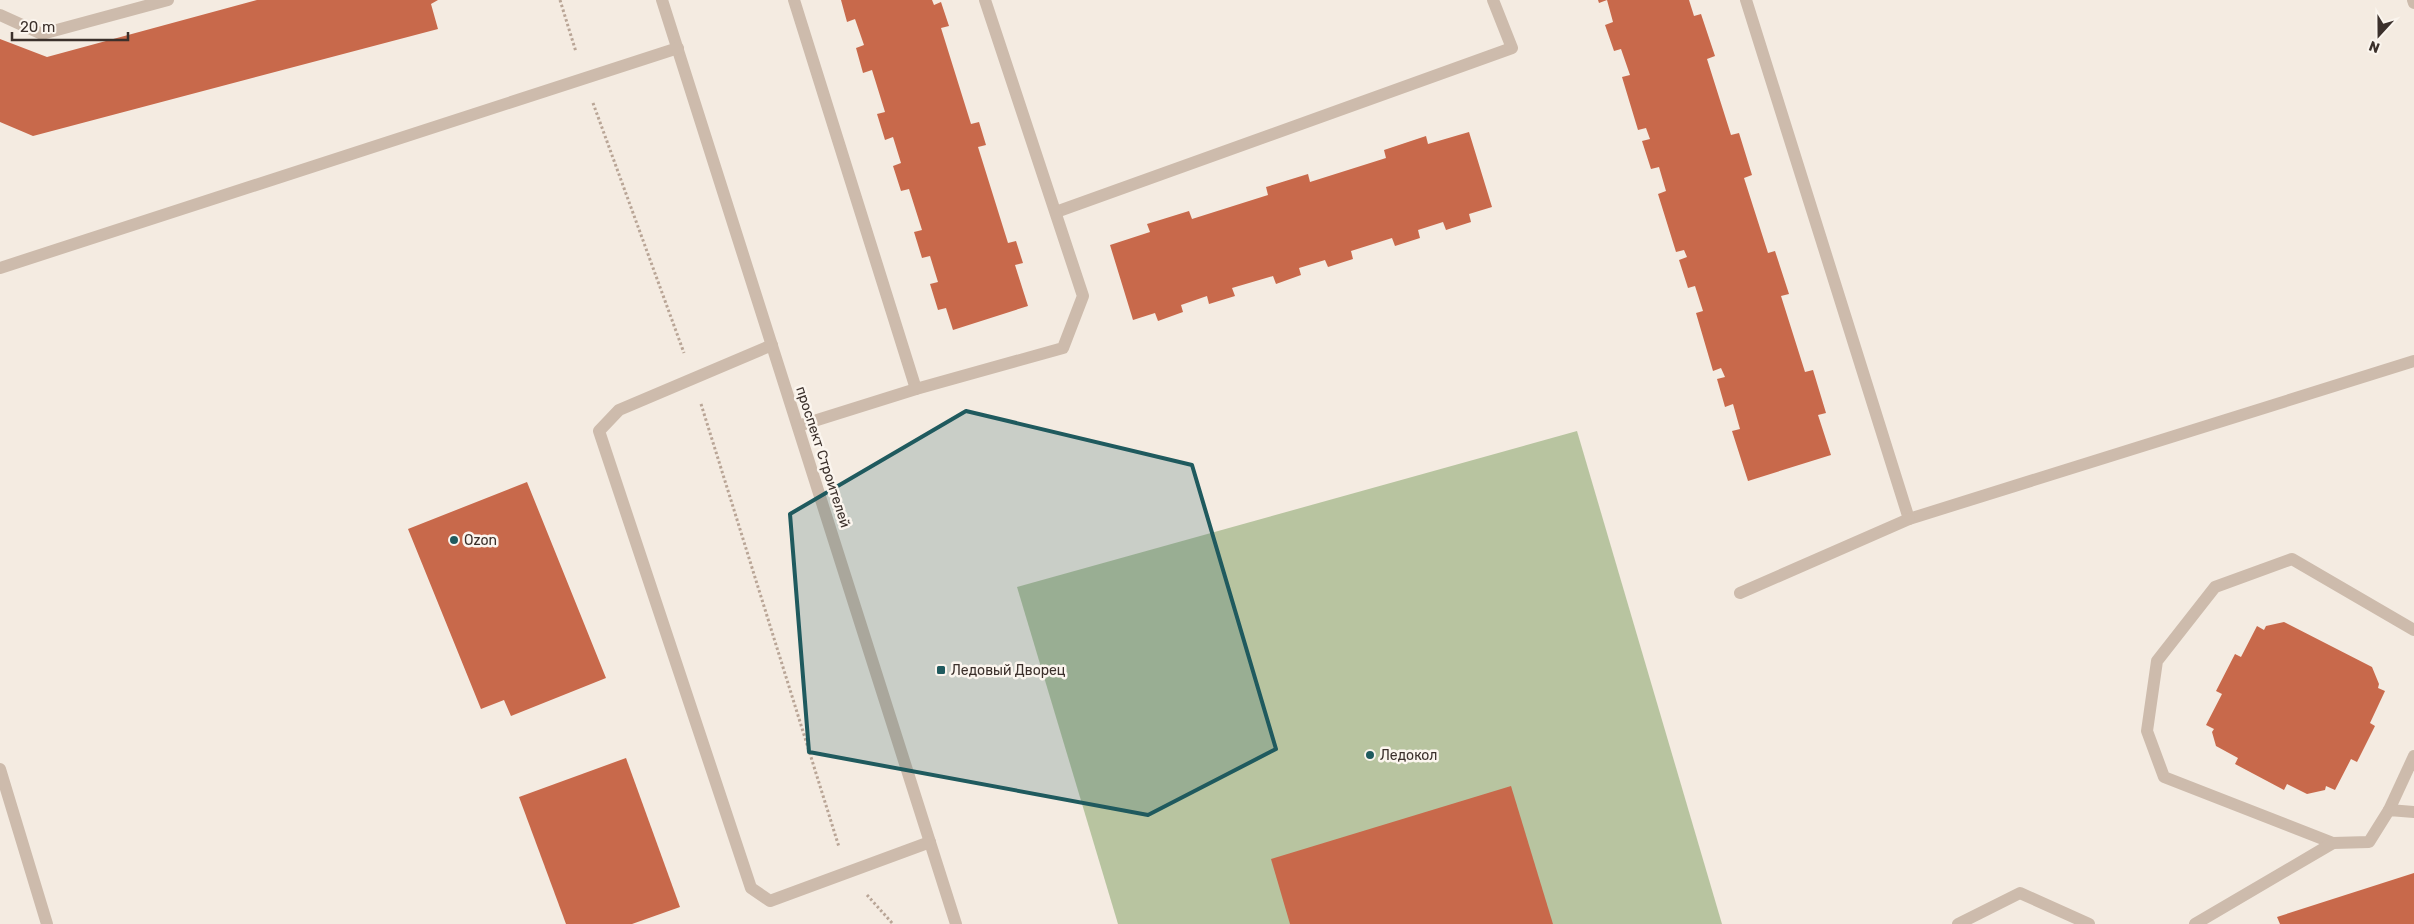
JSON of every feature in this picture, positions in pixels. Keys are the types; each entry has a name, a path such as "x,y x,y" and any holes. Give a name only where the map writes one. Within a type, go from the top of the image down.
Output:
{"street":[{"path":"0,15 42,34 168,0"},
{"name":"проспект Строителей","path":"662,0 956,924"},
{"path":"794,0 916,389"},
{"path":"798,426 916,389 1063,348 1082,296 985,0"},
{"path":"1056,212 1512,48 1493,0"},
{"path":"1746,0 1910,519"},
{"path":"0,268 678,48"},
{"path":"772,345 619,410 599,431 751,888 770,901 930,842"},
{"path":"1740,593 1910,519 2414,361"},
{"path":"2414,630 2292,559 2215,587 2157,661 2147,731 2164,777 2333,843 2370,842 2389,810 2414,756"},
{"path":"0,769 47,924"},
{"path":"2389,810 2414,812"},
{"path":"2195,924 2333,843"},
{"path":"1958,924 2020,893 2089,924"}],"path":[{"path":"560,0 584,79 693,379 847,873 893,924"}],"highlighted area":[{"path":"966,411 1192,465 1276,749 1148,815 809,752 790,514"}],"green space":[{"name":"Ледокол","path":"1577,431 1722,924 1118,924 1017,587"}],"building":[{"path":"257,0 438,0 431,4 438,29 33,136 0,122 0,39 47,57"},
{"path":"841,0 932,0 934,5 941,2 949,26 941,28 971,124 979,122 986,145 978,147 1008,243 1016,241 1023,263 1015,265 1028,306 953,330 946,308 938,310 930,284 938,282 930,256 922,258 914,232 922,230 909,189 901,191 893,166 901,163 893,137 885,140 877,114 885,112 872,70 863,73 856,48 864,45 855,19 847,22"},
{"path":"1607,0 1689,0 1694,16 1701,14 1715,56 1707,59 1731,135 1739,133 1752,175 1744,178 1768,253 1775,251 1789,294 1781,296 1805,372 1813,370 1826,413 1818,415 1831,455 1748,481 1732,431 1740,429 1733,404 1725,407 1717,379 1725,377 1721,368 1713,371 1696,313 1703,311 1695,286 1688,288 1679,260 1687,257 1684,250 1676,252 1658,194 1666,191 1659,167 1651,169 1642,141 1650,139 1646,128 1638,130 1622,77 1630,75 1621,49 1614,51 1605,25 1613,22"},
{"path":"1469,132 1492,207 1469,214 1471,222 1446,230 1443,222 1418,230 1420,238 1395,246 1392,238 1351,251 1353,259 1328,267 1325,260 1299,268 1301,275 1276,284 1273,276 1232,288 1235,296 1209,304 1207,296 1181,305 1183,312 1158,321 1155,313 1133,320 1110,245 1150,232 1147,224 1189,211 1192,219 1268,195 1266,187 1308,174 1310,182 1386,158 1384,150 1426,136 1428,144"},
{"path":"527,482 606,678 511,716 504,700 481,709 408,529"},
{"path":"2284,622 2372,667 2379,684 2378,688 2385,691 2370,723 2375,726 2357,762 2351,759 2335,790 2326,786 2325,790 2307,794 2287,784 2284,790 2235,764 2238,758 2216,746 2212,732 2214,729 2206,725 2222,694 2216,691 2235,654 2241,657 2257,626 2264,630 2266,626"},
{"path":"626,758 680,907 632,924 566,924 519,797"},
{"path":"1511,786 1553,924 1290,924 1271,859"},
{"path":"2414,873 2414,924 2280,924 2277,917"}],"place":[{"name":"Ozon","path":"454,540"},
{"name":"Ледовый Дворец","path":"941,670"},
{"name":"Ледокол","path":"1370,755"}]}
